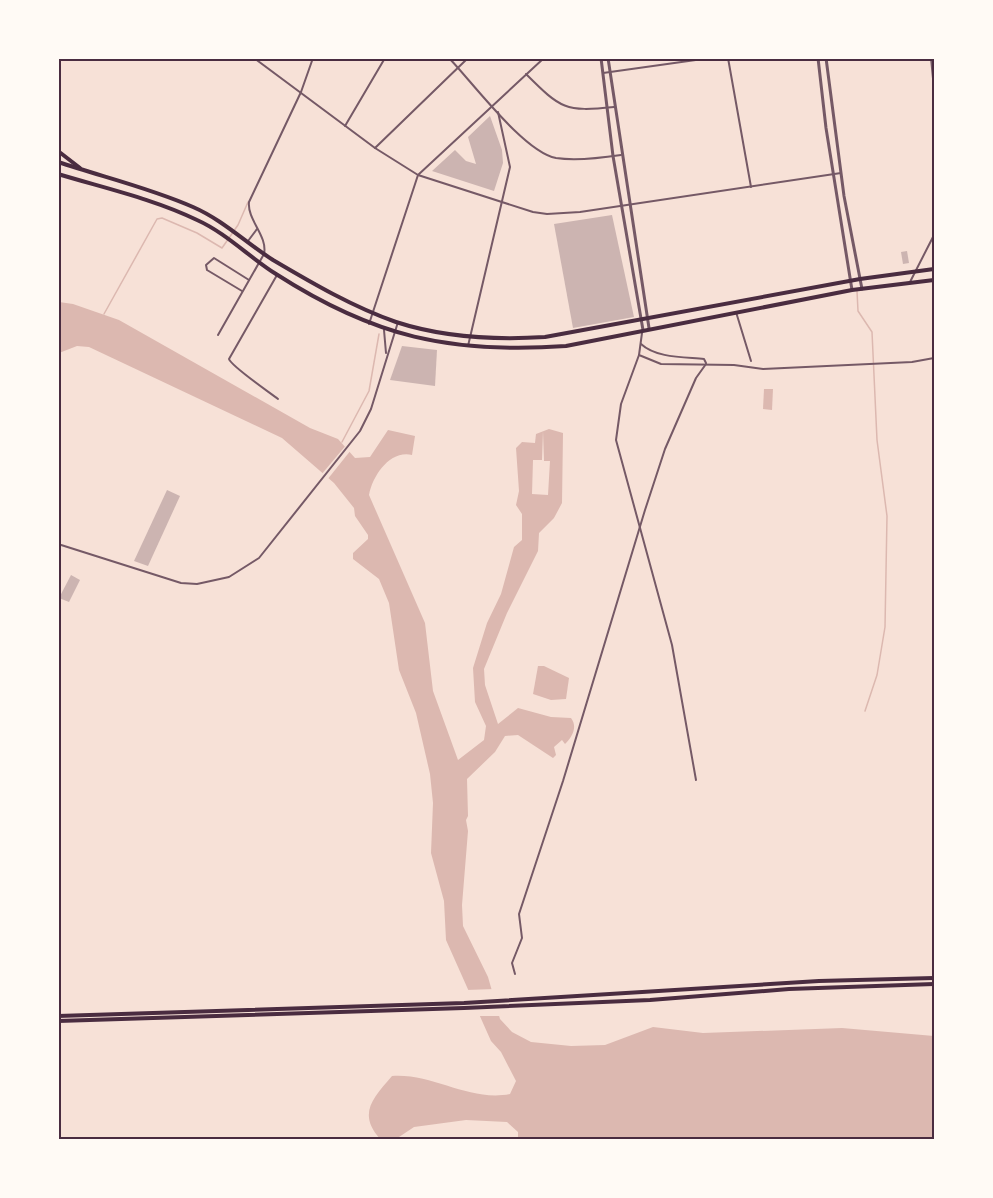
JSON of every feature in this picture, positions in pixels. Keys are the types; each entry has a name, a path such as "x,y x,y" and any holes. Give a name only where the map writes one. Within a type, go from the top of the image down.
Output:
{"main road":[{"path":"58,151 89,172"},
{"path":"58,162 194,207 226,226 264,254 322,288 373,313 398,322 470,335 510,338 545,337 641,321 850,280 934,269"},
{"path":"58,174 199,220 277,275 369,324 394,333 467,346 520,349 566,346 852,290 934,279"},
{"path":"155,204 160,194"},
{"path":"58,1021 464,1006 501,1001 829,981 934,978"},
{"path":"58,1016 501,1007 650,1000 789,989 934,984"}],"street":[{"path":"255,58 375,148 418,175 501,202 547,214 621,207 841,173"},
{"path":"218,335 264,254 265,246 250,213 249,201 301,92 313,58"},
{"path":"345,126 385,58"},
{"path":"449,58 491,105 545,154 557,158 621,155"},
{"path":"375,148 468,58"},
{"path":"369,324 418,175 544,58"},
{"path":"602,58 613,156 642,330 639,355 621,404 616,440 672,645 696,780"},
{"path":"608,58 628,206 649,328"},
{"path":"603,73 710,58"},
{"path":"728,58 751,187"},
{"path":"818,58 826,128 852,290"},
{"path":"826,58 841,173 862,289"},
{"path":"931,58 934,89"},
{"path":"526,74 552,100 564,107 577,110 614,107"},
{"path":"821,82 829,81"},
{"path":"467,346 510,163 498,112"},
{"path":"826,128 835,127"},
{"path":"247,241 257,230"},
{"path":"910,282 934,235"},
{"path":"242,291 207,270 206,265 214,258 249,280"},
{"path":"277,275 229,359 234,367 254,379 278,399"},
{"path":"736,312 751,360"},
{"path":"58,544 181,583 213,582 240,572 258,558 352,444 371,409 398,322"},
{"path":"384,330 386,356"},
{"path":"641,344 648,350 665,355 704,358 706,364"},
{"path":"639,355 661,364 706,364 763,369 881,364 934,358"},
{"path":"515,974 512,963 522,938 519,914 563,781 665,449 696,378 706,364"}],"shaded area":[{"path":"59,302 73,304 119,320 310,428 338,439 355,458 370,457 388,430 415,436 412,455 404,454 390,460 374,480 369,495 425,623 433,691 458,760 484,740 486,726 475,702 473,668 487,623 501,594 514,547 522,540 522,514 516,505 519,491 516,448 522,442 535,443 536,434 549,429 563,433 562,503 554,518 539,533 538,551 507,613 484,669 485,685 498,724 518,708 551,717 571,718 574,725 573,732 565,744 562,740 554,747 556,755 553,758 518,735 505,736 495,752 467,779 468,831 462,905 463,926 488,977 500,1019 512,1032 531,1042 571,1046 605,1045 653,1027 703,1033 842,1028 934,1036 934,1139 518,1140 518,1132 507,1122 466,1120 414,1127 396,1139 380,1139 370,1122 370,1107 392,1076 407,1076 465,1091 495,1095 510,1094 516,1081 501,1052 491,1041 446,940 444,901 431,853 433,803 430,774 416,713 399,670 389,603 379,579 353,559 353,553 368,539 368,535 355,516 354,508 334,483 282,438 89,347 77,346 59,353"},
{"path":"764,389 773,389 772,410 763,409"},
{"path":"538,666 544,666 569,678 566,699 551,700 533,694"}],"pier":[{"path":"543,431 544,461 550,461 548,495 532,494 533,460 542,460"},
{"path":"347,444 351,450 327,480 321,475"},
{"path":"495,989 501,1016 477,1016 466,990"}],"building":[{"path":"490,116 502,150 503,163 494,191 432,171 455,150 466,161 476,164 468,137"},
{"path":"612,215 634,317 573,328 554,224"},
{"path":"907,251 909,263 903,264 901,252"},
{"path":"402,346 437,350 435,386 390,380"},
{"path":"167,490 180,496 148,566 134,561"},
{"path":"71,575 80,580 69,602 59,598"}],"waterway":[{"path":"104,314 157,219 162,218 197,233 222,248 238,225 248,202"},
{"path":"857,291 858,311 872,332 877,440 887,516 885,627 877,675 865,711"},
{"path":"342,442 369,391 379,334"}]}
